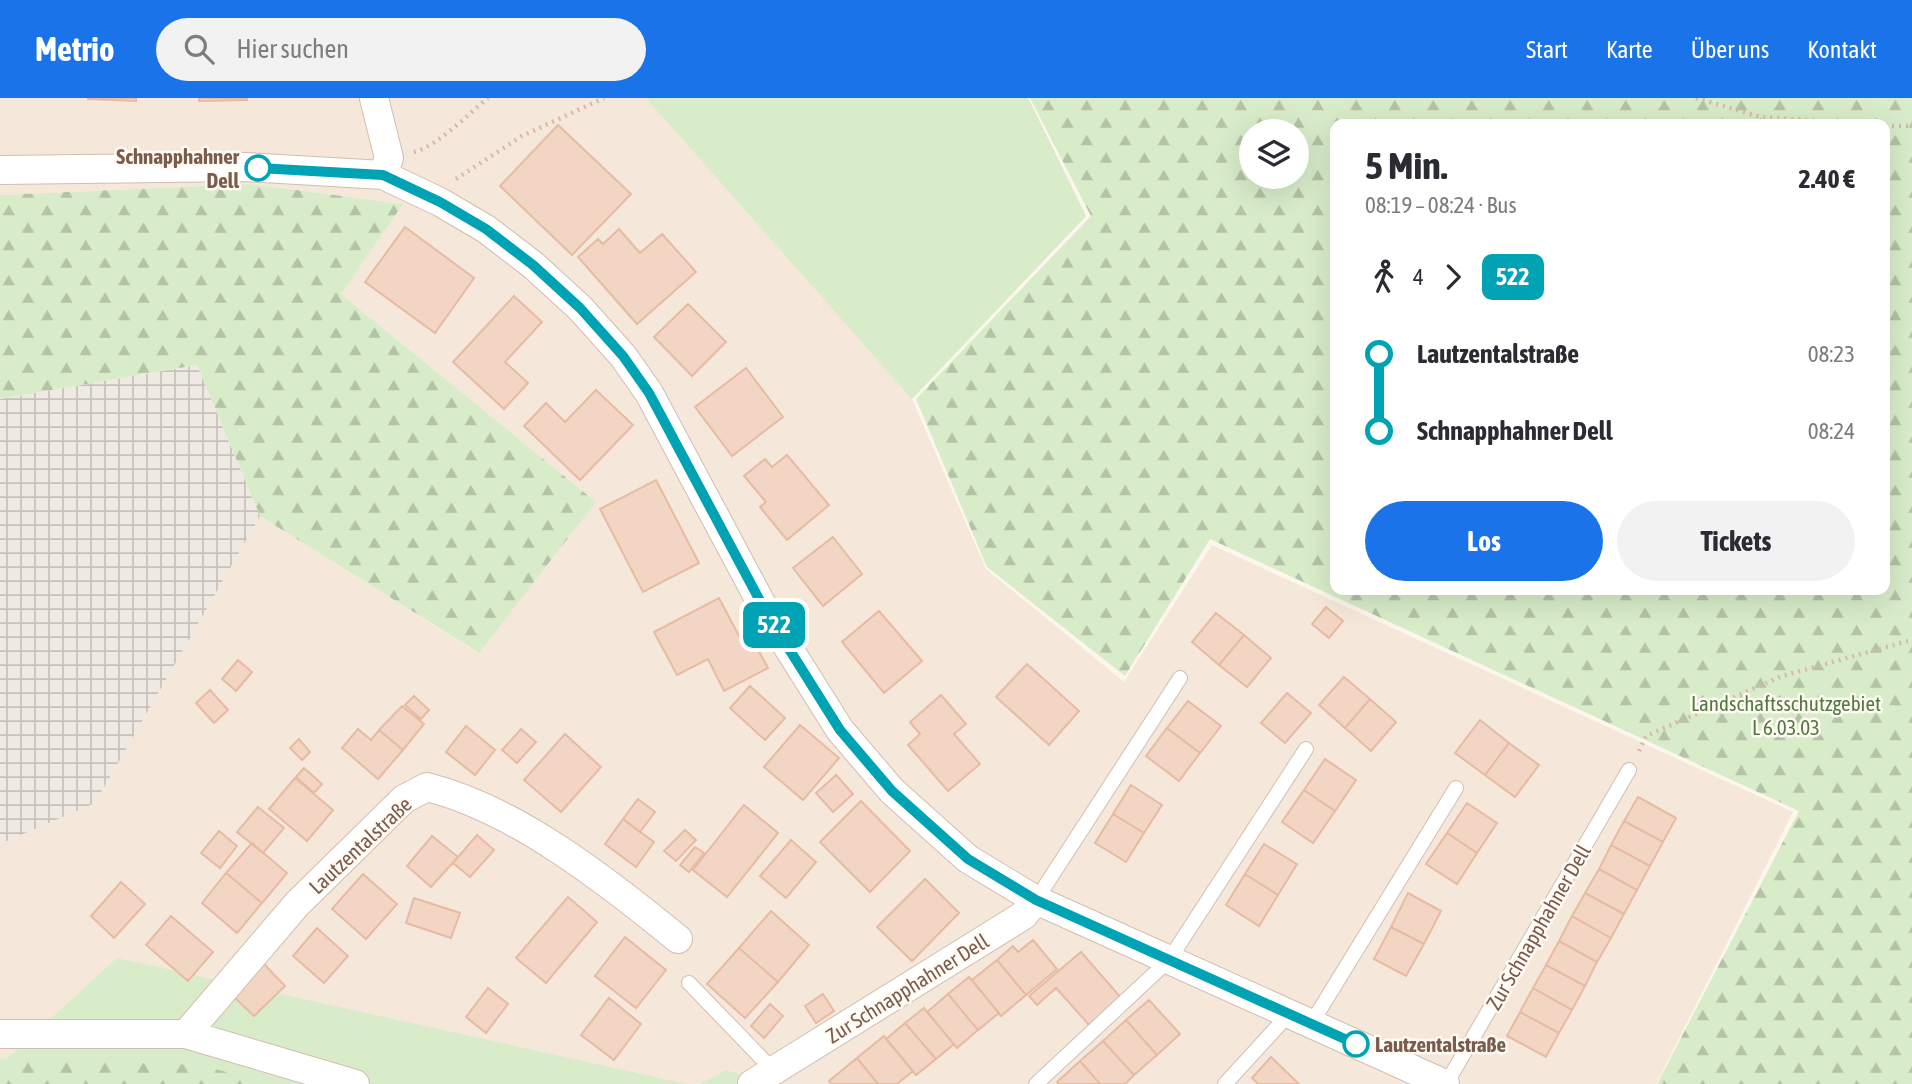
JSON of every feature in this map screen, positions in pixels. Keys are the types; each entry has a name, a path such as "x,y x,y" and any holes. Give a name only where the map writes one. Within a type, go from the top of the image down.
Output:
{"street":[{"path":"374,98 386,167"},
{"name":"Zur Schnapphahner Dell","path":"0,170 386,167 429,197 486,229 533,265 580,308 623,356 649,393 767,614 840,730 892,791 968,859 1036,900 1433,1082"},
{"name":"Lautzentalstraße","path":"186,1034 298,904 404,799 427,787 470,800 529,832 607,882 678,939"},
{"name":"Zur Schnapphahner Dell","path":"763,1077 1024,915 1036,900"},
{"path":"0,1034 186,1034 355,1084"}],"lane":[{"name":"Zur Schnapphahner Dell","path":"1036,900 1180,678"},
{"path":"1036,1084 1169,960 1306,749"},
{"name":"Zur Schnapphahner Dell","path":"1433,1082 1629,770"},
{"path":"1225,1084 1300,1019 1456,788"},
{"path":"689,984 763,1077"}],"path":[{"path":"386,167 420,150 488,98"},
{"path":"429,197 522,136 604,98"},
{"path":"1696,98 1761,117 1791,119"},
{"path":"1890,126 1912,126"},
{"path":"1629,770 1646,736 1782,676 1912,640"}],"shaded area":[{"path":"0,98 1028,98 1086,216 912,399 986,569 1124,682 1212,545 1793,812 1656,1084 272,1084 51,1060 0,1058 0,844 95,803 260,516 478,653 596,502 341,294 403,204 250,184 0,195"},
{"path":"197,365 260,516 95,803 0,844 0,399"}],"green space":[{"path":"646,98 1028,98 1086,216 912,399"},
{"name":"Landschaftsschutzgebiet L 6.03.03","path":"1030,98 1912,98 1912,1084 1657,1084 1799,811 1331,595 1890,595 1890,119 1330,119 1330,594 1210,539 1125,676 987,567 916,399 1091,216"},
{"path":"250,184 403,204 341,294 596,502 479,653 260,516 197,365 0,399 0,195"},
{"path":"117,958 687,1084 31,1084 0,1065"},
{"path":"0,1058 200,1065 271,1084 0,1084"},
{"path":"726,1070 769,1084 700,1084"}],"building":[{"path":"136,98 136,101 88,99"},
{"path":"199,98 247,98 247,100 199,101"},
{"path":"558,125 631,194 572,255 500,186"},
{"path":"405,227 474,278 435,333 365,282"},
{"path":"619,229 640,253 662,234 696,272 637,324 578,257 598,239 603,244"},
{"path":"514,296 542,322 505,362 528,383 504,409 453,362"},
{"path":"688,304 726,342 692,376 654,337"},
{"path":"746,368 783,417 732,456 695,407"},
{"path":"596,390 633,425 580,480 524,426 546,403 565,422"},
{"path":"787,455 829,505 787,540 760,507 766,502 744,476 765,459 772,467"},
{"path":"656,480 699,563 643,592 600,509"},
{"path":"833,537 862,574 823,606 793,568"},
{"path":"719,598 740,638 749,633 768,668 724,691 708,659 677,675 654,632"},
{"path":"1326,607 1343,621 1329,638 1312,624"},
{"path":"879,611 922,661 884,693 842,642"},
{"path":"1216,613 1244,635 1219,665 1192,642"},
{"path":"1244,635 1271,658 1247,687 1219,665"},
{"path":"238,660 252,672 236,691 222,679"},
{"path":"1027,664 1079,711 1049,745 996,697"},
{"path":"1344,677 1370,699 1345,728 1319,705"},
{"path":"750,686 785,718 765,740 730,708"},
{"path":"210,690 228,710 214,723 196,703"},
{"path":"1287,693 1311,713 1285,743 1261,723"},
{"path":"941,695 966,724 954,734 980,764 948,791 908,745 920,734 910,722"},
{"path":"414,696 429,710 421,719 405,705"},
{"path":"1370,699 1396,722 1371,751 1345,728"},
{"path":"1188,701 1221,726 1200,753 1167,728"},
{"path":"402,706 424,724 403,750 379,730"},
{"path":"1480,720 1509,743 1485,775 1455,753"},
{"path":"800,725 839,758 803,800 764,767"},
{"path":"466,726 495,750 475,775 446,752"},
{"path":"1167,728 1200,753 1179,781 1146,756"},
{"path":"358,729 371,740 379,730 403,750 378,779 342,748"},
{"path":"521,729 536,742 517,763 502,750"},
{"path":"565,734 601,767 561,812 524,780"},
{"path":"299,739 310,752 302,760 290,748"},
{"path":"1509,743 1539,765 1515,797 1485,775"},
{"path":"1325,759 1356,780 1335,811 1304,790"},
{"path":"304,768 322,784 314,793 296,777"},
{"path":"836,775 853,794 833,812 816,793"},
{"path":"295,778 333,810 307,841 269,809"},
{"path":"1131,785 1162,805 1144,833 1113,814"},
{"path":"1304,790 1335,811 1313,843 1282,822"},
{"path":"1638,797 1676,818 1663,842 1624,821"},
{"path":"638,799 655,812 640,832 623,819"},
{"path":"861,801 910,851 870,892 820,842"},
{"path":"1467,803 1497,823 1477,853 1447,833"},
{"path":"744,805 778,833 727,897 693,870"},
{"path":"258,807 284,828 263,853 237,832"},
{"path":"1113,814 1144,833 1126,862 1095,843"},
{"path":"623,819 654,842 636,867 605,844"},
{"path":"1624,821 1663,842 1650,866 1611,845"},
{"path":"685,830 696,840 676,861 664,851"},
{"path":"219,831 237,846 220,868 201,853"},
{"path":"1447,833 1477,853 1457,884 1426,864"},
{"path":"477,835 494,850 470,877 453,863"},
{"path":"432,836 458,857 431,887 407,866"},
{"path":"791,840 816,862 786,898 760,876"},
{"path":"252,843 287,873 262,903 226,873"},
{"path":"1264,844 1297,864 1278,895 1245,874"},
{"path":"1611,845 1650,866 1637,890 1599,869"},
{"path":"695,847 704,853 689,872 680,865"},
{"path":"1599,869 1637,890 1624,914 1585,893"},
{"path":"226,873 262,903 237,933 202,903"},
{"path":"363,874 397,904 366,939 332,909"},
{"path":"1245,874 1278,895 1259,926 1226,905"},
{"path":"925,879 959,913 912,961 877,927"},
{"path":"121,882 145,904 114,938 91,916"},
{"path":"1408,893 1441,911 1424,944 1391,927"},
{"path":"1585,893 1624,914 1611,938 1572,916"},
{"path":"568,897 597,922 546,983 516,958"},
{"path":"414,898 460,913 451,938 406,923"},
{"path":"771,911 809,945 778,982 739,948"},
{"path":"171,916 213,952 188,981 146,945"},
{"path":"1572,916 1611,938 1597,962 1559,941"},
{"path":"1391,927 1424,944 1406,976 1374,959"},
{"path":"317,928 348,956 324,983 293,956"},
{"path":"625,937 666,970 636,1008 595,976"},
{"path":"1033,940 1057,969 1026,995 997,960 1013,946 1018,952"},
{"path":"1559,941 1597,962 1585,986 1546,965"},
{"path":"739,948 778,982 745,1018 707,984"},
{"path":"1081,952 1122,999 1090,1026 1056,988 1037,1005 1029,996"},
{"path":"997,960 1026,995 1001,1016 972,980"},
{"path":"263,963 285,986 254,1016 231,994"},
{"path":"1546,965 1585,986 1572,1010 1533,988"},
{"path":"969,977 999,1013 978,1030 948,994"},
{"path":"488,988 508,1004 486,1033 466,1017"},
{"path":"1533,988 1572,1010 1559,1033 1520,1012"},
{"path":"823,994 834,1011 816,1023 805,1006"},
{"path":"948,994 978,1030 957,1048 927,1012"},
{"path":"609,998 641,1024 614,1060 581,1035"},
{"path":"1149,1000 1180,1034 1157,1055 1126,1020"},
{"path":"770,1004 783,1016 764,1038 751,1026"},
{"path":"924,1008 954,1044 936,1059 905,1023"},
{"path":"1520,1012 1559,1033 1546,1057 1507,1036"},
{"path":"1126,1020 1157,1055 1134,1075 1103,1041"},
{"path":"905,1023 936,1059 916,1075 886,1039"},
{"path":"884,1036 913,1071 897,1084 878,1084 857,1058"},
{"path":"1103,1041 1134,1075 1125,1084 1100,1084 1080,1061"},
{"path":"1271,1057 1299,1084 1258,1084 1252,1078"},
{"path":"857,1058 878,1084 831,1084 829,1081"},
{"path":"1080,1061 1100,1084 1057,1082"}],"bus line":[{"name":"522","path":"258,168 383,175 440,202 486,229 533,265 580,308 623,356 649,393 767,614 840,730 892,791 968,859 1036,900 1356,1044"}],"place":[{"name":"Schnapphahner Dell","path":"258,168"},
{"name":"Lautzentalstraße","path":"1356,1044"}]}
